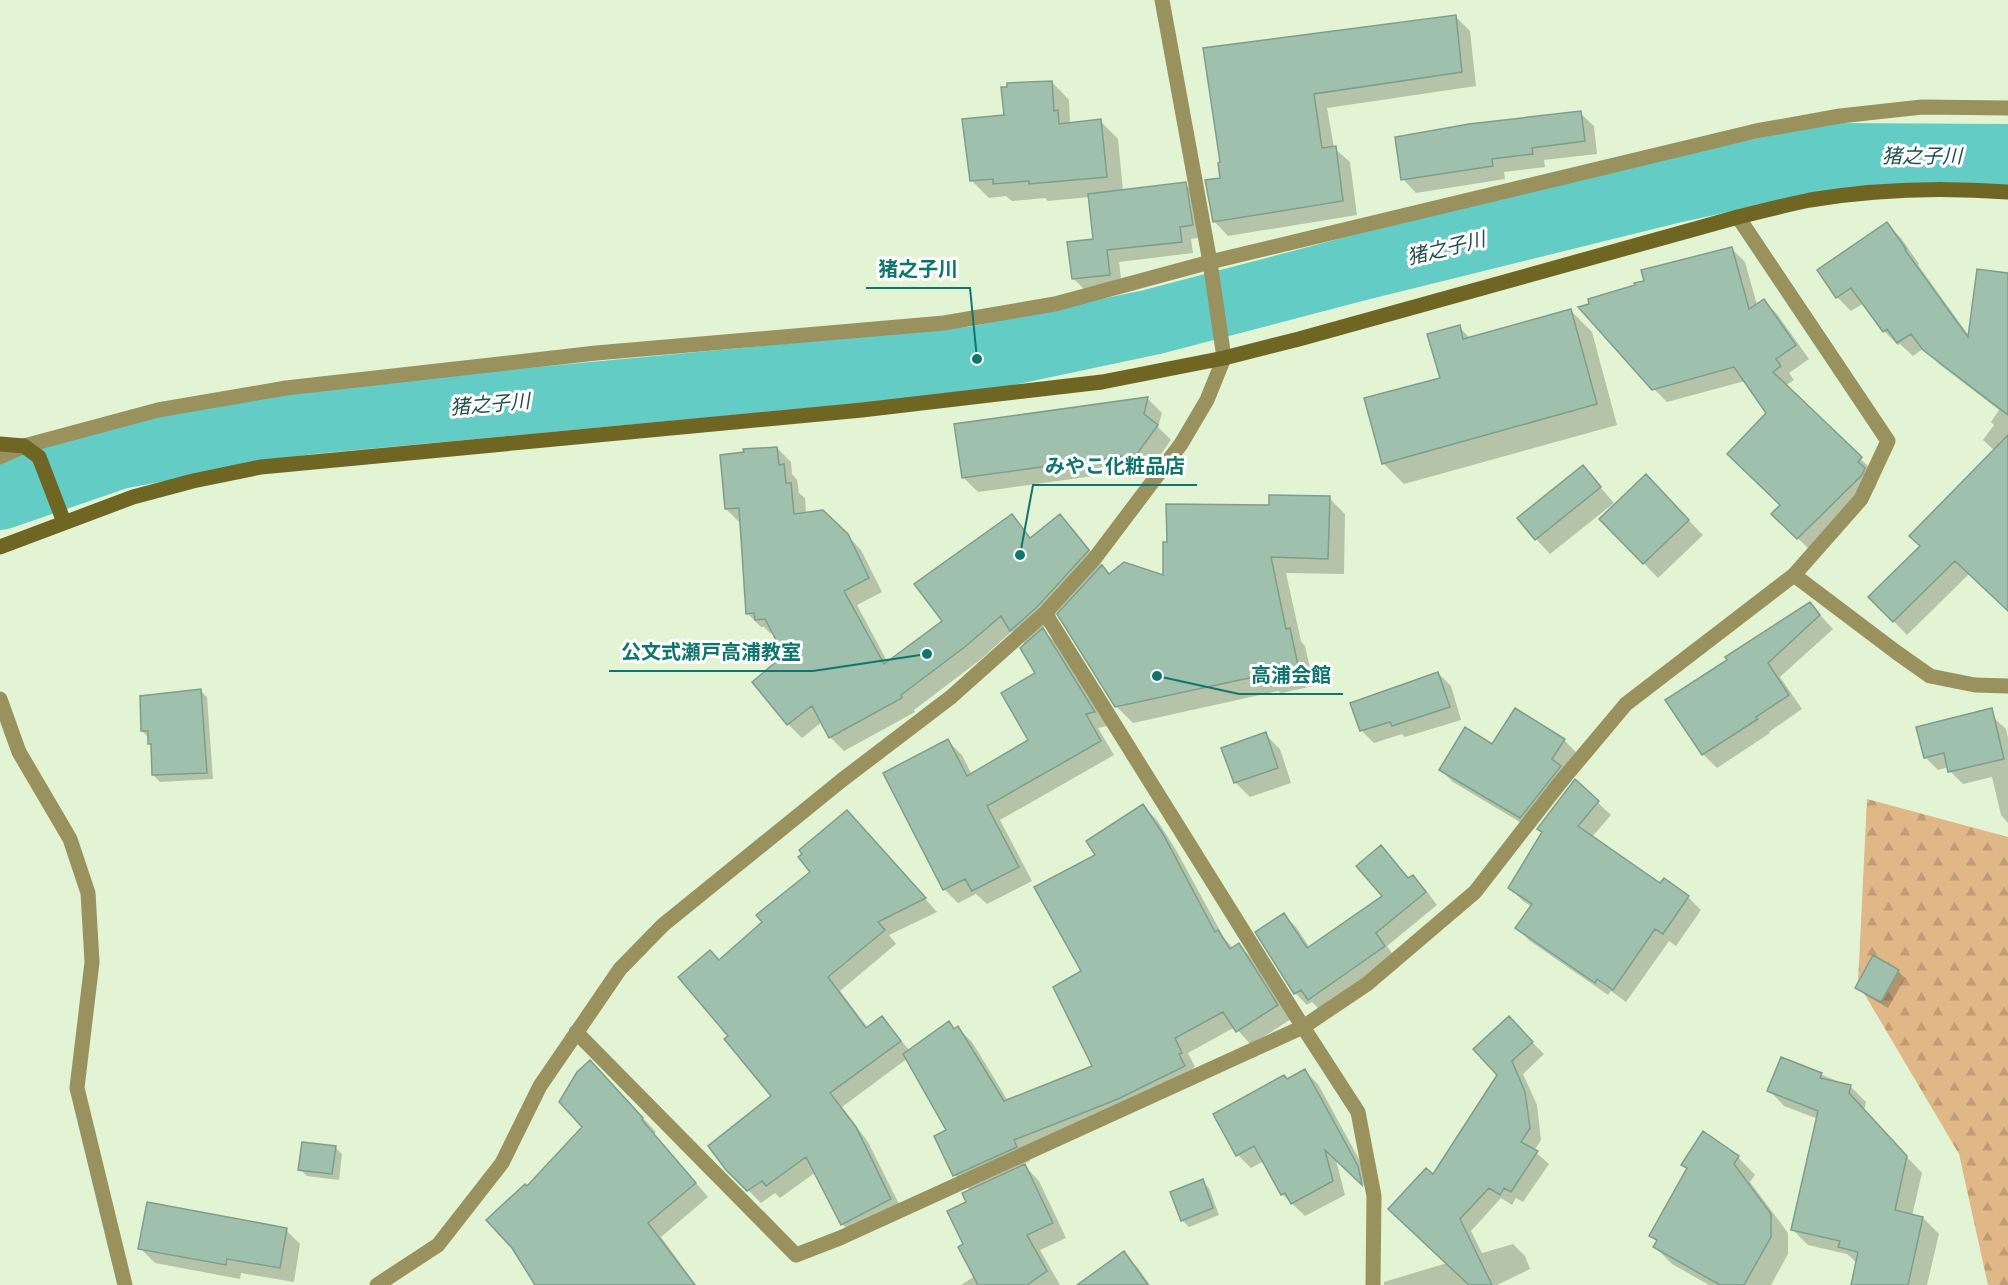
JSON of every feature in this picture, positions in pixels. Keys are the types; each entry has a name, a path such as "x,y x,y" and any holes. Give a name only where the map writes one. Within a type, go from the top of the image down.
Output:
{"street":[{"path":"377,1285 438,1245 502,1163 540,1086 620,969 663,925 842,780 951,697 1045,613 1095,558 1180,444 1207,400 1224,358 1162,0"},
{"path":"0,457 24,446 158,410 286,388 596,353 944,323 1056,304 1210,268 1756,131 1840,116 1922,107 2008,108"},
{"path":"0,547 133,497 193,481 261,467 862,410 1102,382 1224,358 1299,339 1738,217 1809,200 1875,192 1967,190 2008,192"},
{"path":"576,1032 796,1255 840,1238 1303,1027 1367,984 1475,892 1558,784 1626,704 1794,575 1861,499 1888,441 1738,217"},
{"path":"0,444 24,446 39,457 64,522"},
{"path":"1794,575 1930,676 1975,686 2008,686"},
{"path":"1045,613 1358,1112 1374,1196 1373,1285"},
{"path":"0,699 19,752 70,839 88,893 92,962 77,1088 125,1285"}],"green space":[{"path":"1867,799 2008,837 2008,1285 1988,1285 1959,1154 1858,983"}],"building":[{"path":"1456,15 1462,72 1314,94 1322,148 1336,146 1343,201 1213,222 1205,180 1220,178 1218,163 1220,162 1203,48"},
{"path":"1052,81 1054,111 1058,110 1059,124 1101,119 1107,177 1029,184 1029,181 993,184 993,179 970,181 962,119 1004,115 1001,87 1007,87 1007,83"},
{"path":"1581,111 1585,141 1532,148 1533,154 1492,159 1493,166 1401,180 1395,137 1469,124"},
{"path":"1186,182 1193,225 1180,227 1182,242 1107,250 1110,275 1072,279 1067,242 1093,239 1088,194"},
{"path":"1887,222 1968,337 1977,269 2008,273 2008,415 1923,350 1911,334 1897,343 1887,329 1883,332 1851,288 1836,298 1817,270"},
{"path":"1732,247 1749,309 1764,299 1796,345 1776,359 1781,366 1773,372 1862,457 1858,462 1865,468 1862,475 1797,539 1771,514 1780,505 1727,454 1766,413 1734,367 1652,390 1578,307 1589,304 1588,299 1644,281 1641,270"},
{"path":"1571,309 1597,404 1382,464 1364,398 1440,378 1427,334 1460,325 1463,339"},
{"path":"1148,397 1144,414 1158,425 1137,454 962,478 954,424"},
{"path":"2008,435 2008,611 1955,561 1893,622 1868,597 1920,546 1909,536"},
{"path":"777,447 779,465 784,464 786,483 791,483 794,514 823,510 848,534 869,578 844,591 884,664 942,621 914,584 1012,514 1030,538 1060,514 1089,550 1038,606 1010,631 1001,616 966,646 901,695 902,698 829,738 812,706 787,725 752,682 784,655 765,619 755,620 754,613 746,614 739,508 725,509 720,455 744,452 743,449"},
{"path":"1583,465 1601,487 1535,540 1517,518"},
{"path":"1646,474 1689,520 1643,564 1599,519"},
{"path":"1269,495 1330,496 1328,559 1271,557 1286,629 1290,628 1299,670 1263,678 1263,675 1115,707 1057,614 1102,565 1109,574 1124,562 1163,575 1163,542 1167,542 1166,504 1269,505"},
{"path":"1810,602 1820,615 1768,663 1789,695 1756,717 1758,719 1702,755 1665,700 1727,660 1725,657"},
{"path":"1043,628 1095,712 1086,714 1101,741 987,806 1019,867 972,891 965,879 943,890 883,773 948,739 967,776 1028,740 1001,693 1035,673 1020,648"},
{"path":"1438,672 1450,707 1392,726 1390,722 1360,731 1350,703"},
{"path":"201,689 207,773 152,775 151,744 148,744 148,731 141,731 140,696"},
{"path":"1515,708 1565,739 1552,759 1561,766 1520,818 1439,770 1465,727 1492,744"},
{"path":"1992,708 2004,759 1948,772 1944,753 1924,758 1916,727"},
{"path":"1266,732 1278,768 1234,783 1221,748"},
{"path":"1575,779 1599,801 1578,826 1660,883 1664,878 1689,896 1663,934 1655,929 1613,990 1597,979 1595,983 1515,928 1532,904 1508,888 1542,832 1537,829"},
{"path":"1143,804 1163,834 1215,932 1218,930 1230,949 1239,943 1278,1005 1236,1032 1223,1012 1175,1038 1185,1066 1118,1099 1014,1140 1017,1147 953,1176 934,1136 946,1130 903,1054 949,1021 954,1029 958,1026 1004,1101 1092,1066 1053,987 1081,971 1034,887 1095,855 1086,841"},
{"path":"847,810 926,898 878,922 885,930 828,977 866,1028 882,1016 901,1041 830,1093 856,1127 891,1199 841,1225 806,1157 766,1186 762,1181 747,1191 726,1170 708,1146 771,1096 724,1039 728,1036 678,977 710,950 719,960 762,922 756,915 810,872 798,857 802,854 799,850"},
{"path":"1381,845 1408,878 1413,875 1426,892 1376,933 1385,946 1308,1000 1301,990 1294,994 1255,932 1284,913 1307,948 1382,896 1356,866"},
{"path":"1873,955 1899,970 1881,1002 1855,988"},
{"path":"1509,1016 1533,1042 1512,1061 1525,1092 1530,1128 1521,1142 1538,1151 1511,1192 1504,1188 1500,1195 1489,1188 1460,1219 1492,1285 1469,1285 1388,1209 1426,1168 1433,1174 1497,1075 1473,1049"},
{"path":"1781,1057 1822,1073 1820,1078 1851,1085 1849,1093 1907,1156 1895,1210 1923,1217 1908,1285 1851,1285 1858,1252 1838,1247 1840,1241 1791,1230 1818,1111 1767,1091"},
{"path":"590,1060 643,1118 642,1120 696,1183 648,1223 695,1285 535,1285 512,1248 486,1220 525,1184 527,1186 582,1127 559,1102 577,1072"},
{"path":"1305,1069 1358,1166 1362,1185 1325,1150 1333,1181 1291,1204 1285,1193 1281,1195 1254,1146 1236,1156 1213,1114 1284,1075 1287,1079"},
{"path":"1703,1131 1739,1156 1734,1164 1771,1214 1771,1237 1744,1285 1720,1285 1653,1247 1657,1240 1649,1236 1687,1168 1681,1165"},
{"path":"302,1142 336,1146 332,1174 298,1170"},
{"path":"1025,1164 1053,1223 1027,1235 1047,1271 1027,1285 978,1285 958,1247 963,1244 947,1211 966,1202 962,1193"},
{"path":"1203,1179 1213,1208 1181,1221 1170,1192"},
{"path":"147,1202 287,1228 280,1268 227,1259 226,1265 138,1249"},
{"path":"1124,1251 1148,1285 1077,1285"}],"waterway":[{"name":"猪之子川","path":"0,497 119,456 303,422 977,359 1152,322 1358,268 1674,190 1832,156 2008,157"}],"place":[{"name":"猪之子川","path":"977,359"},
{"name":"みやこ化粧品店","path":"1020,555"},
{"name":"公文式瀬戸高浦教室","path":"927,654"},
{"name":"高浦会館","path":"1157,676"}]}
